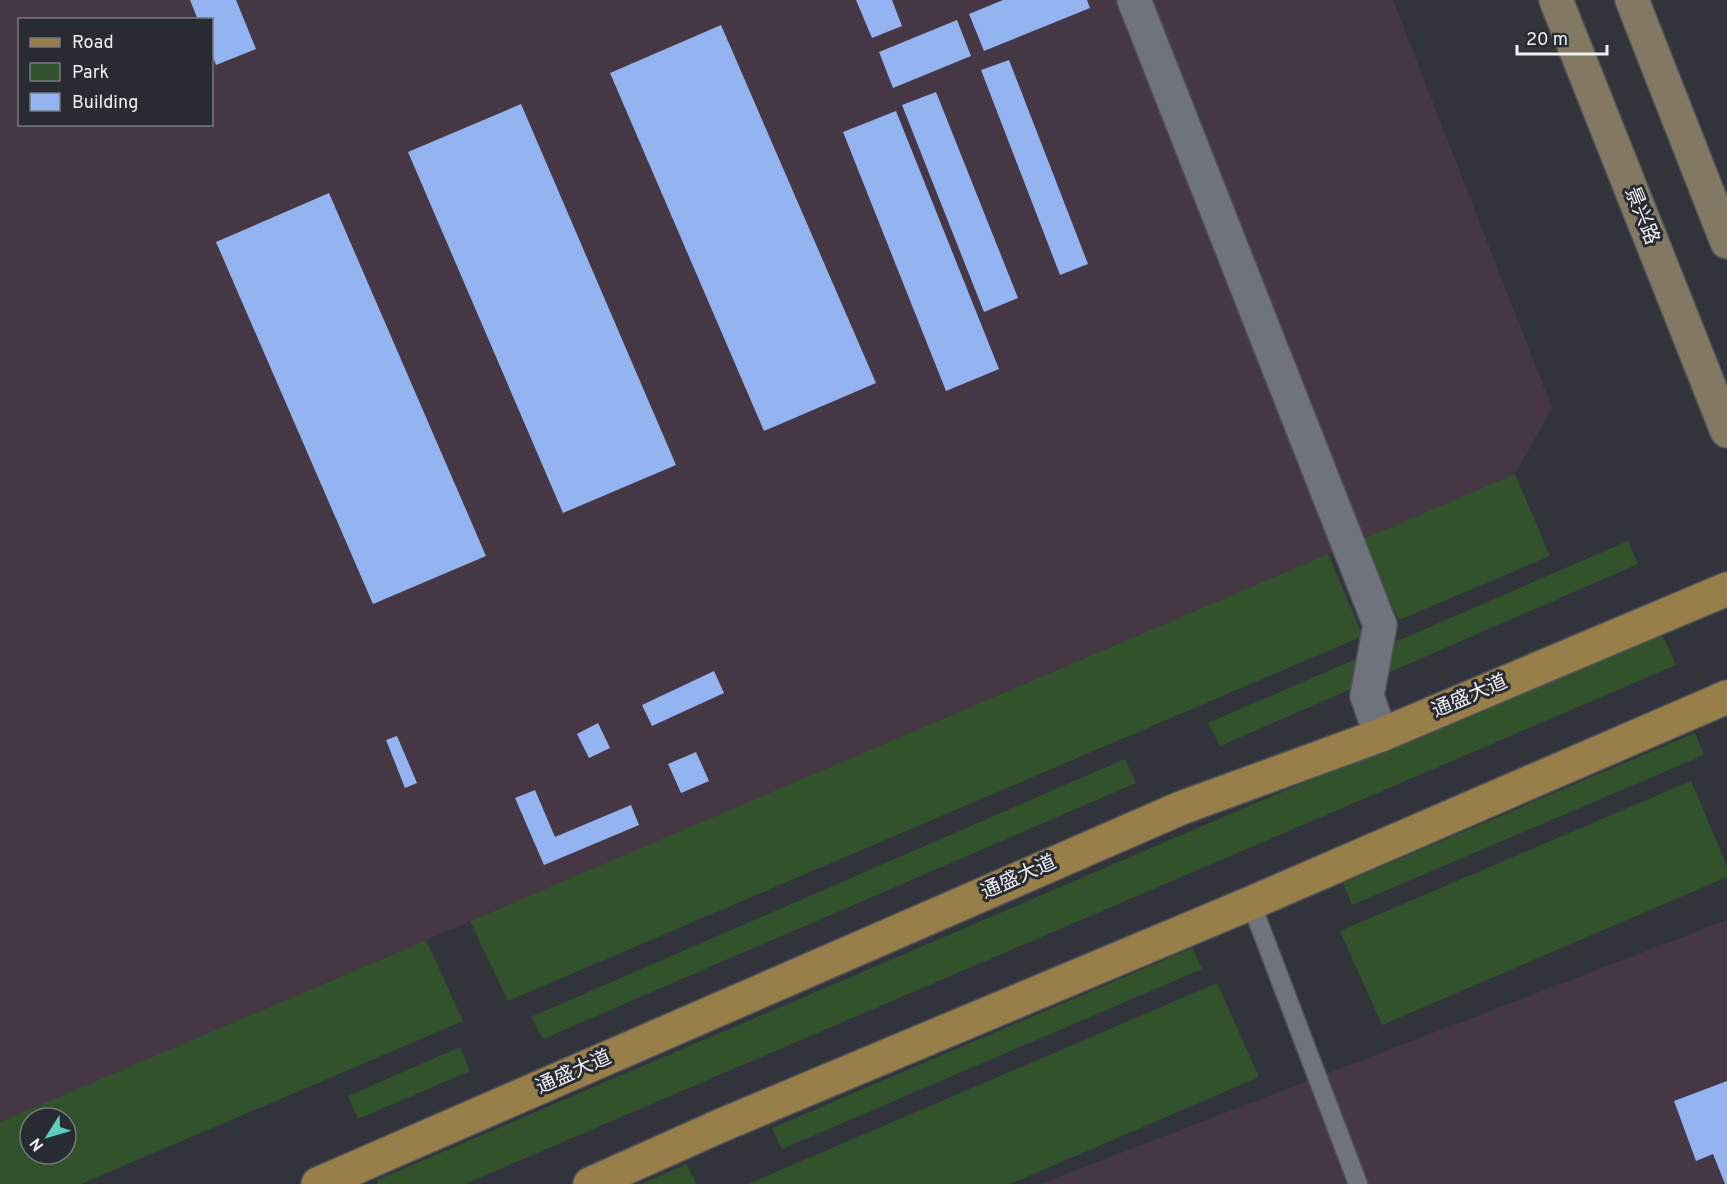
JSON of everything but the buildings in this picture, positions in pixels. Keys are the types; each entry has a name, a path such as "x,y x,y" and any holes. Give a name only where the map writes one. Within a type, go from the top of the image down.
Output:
{"main road":[{"name":"景兴路","path":"1556,0 1727,431"},
{"path":"1632,0 1727,242"},
{"name":"通盛大道","path":"318,1184 1181,808 1381,735 1727,589"},
{"path":"590,1184 722,1125 1251,903 1727,697"}],"street":[{"path":"1134,0 1380,625 1367,696 1381,735"}],"lane":[{"path":"1251,903 1358,1184"}],"shaded area":[{"path":"0,0 1393,0 1552,408 1515,474 37,1106 18,1106 18,1114 0,1122"},
{"path":"1727,920 1727,1184 1040,1184"}],"green space":[{"path":"1515,474 1550,556 1399,620 1361,540"},
{"path":"1628,541 1638,564 1220,746 1208,723"},
{"path":"1328,554 1363,636 508,1001 470,921"},
{"path":"1660,630 1676,665 465,1184 378,1184 377,1180"},
{"path":"1695,733 1704,755 1352,905 1343,883"},
{"path":"1125,759 1136,783 543,1039 531,1017"},
{"path":"1691,781 1727,866 1727,877 1382,1025 1340,931"},
{"path":"426,940 463,1021 81,1184 0,1184 0,1122 18,1114 18,1166 78,1166 78,1106 37,1106"},
{"path":"1192,948 1202,969 782,1149 772,1128"},
{"path":"1217,983 1259,1077 1010,1184 748,1184"},
{"path":"460,1047 470,1071 358,1119 348,1096"},
{"path":"687,1164 696,1184 641,1184"}]}
